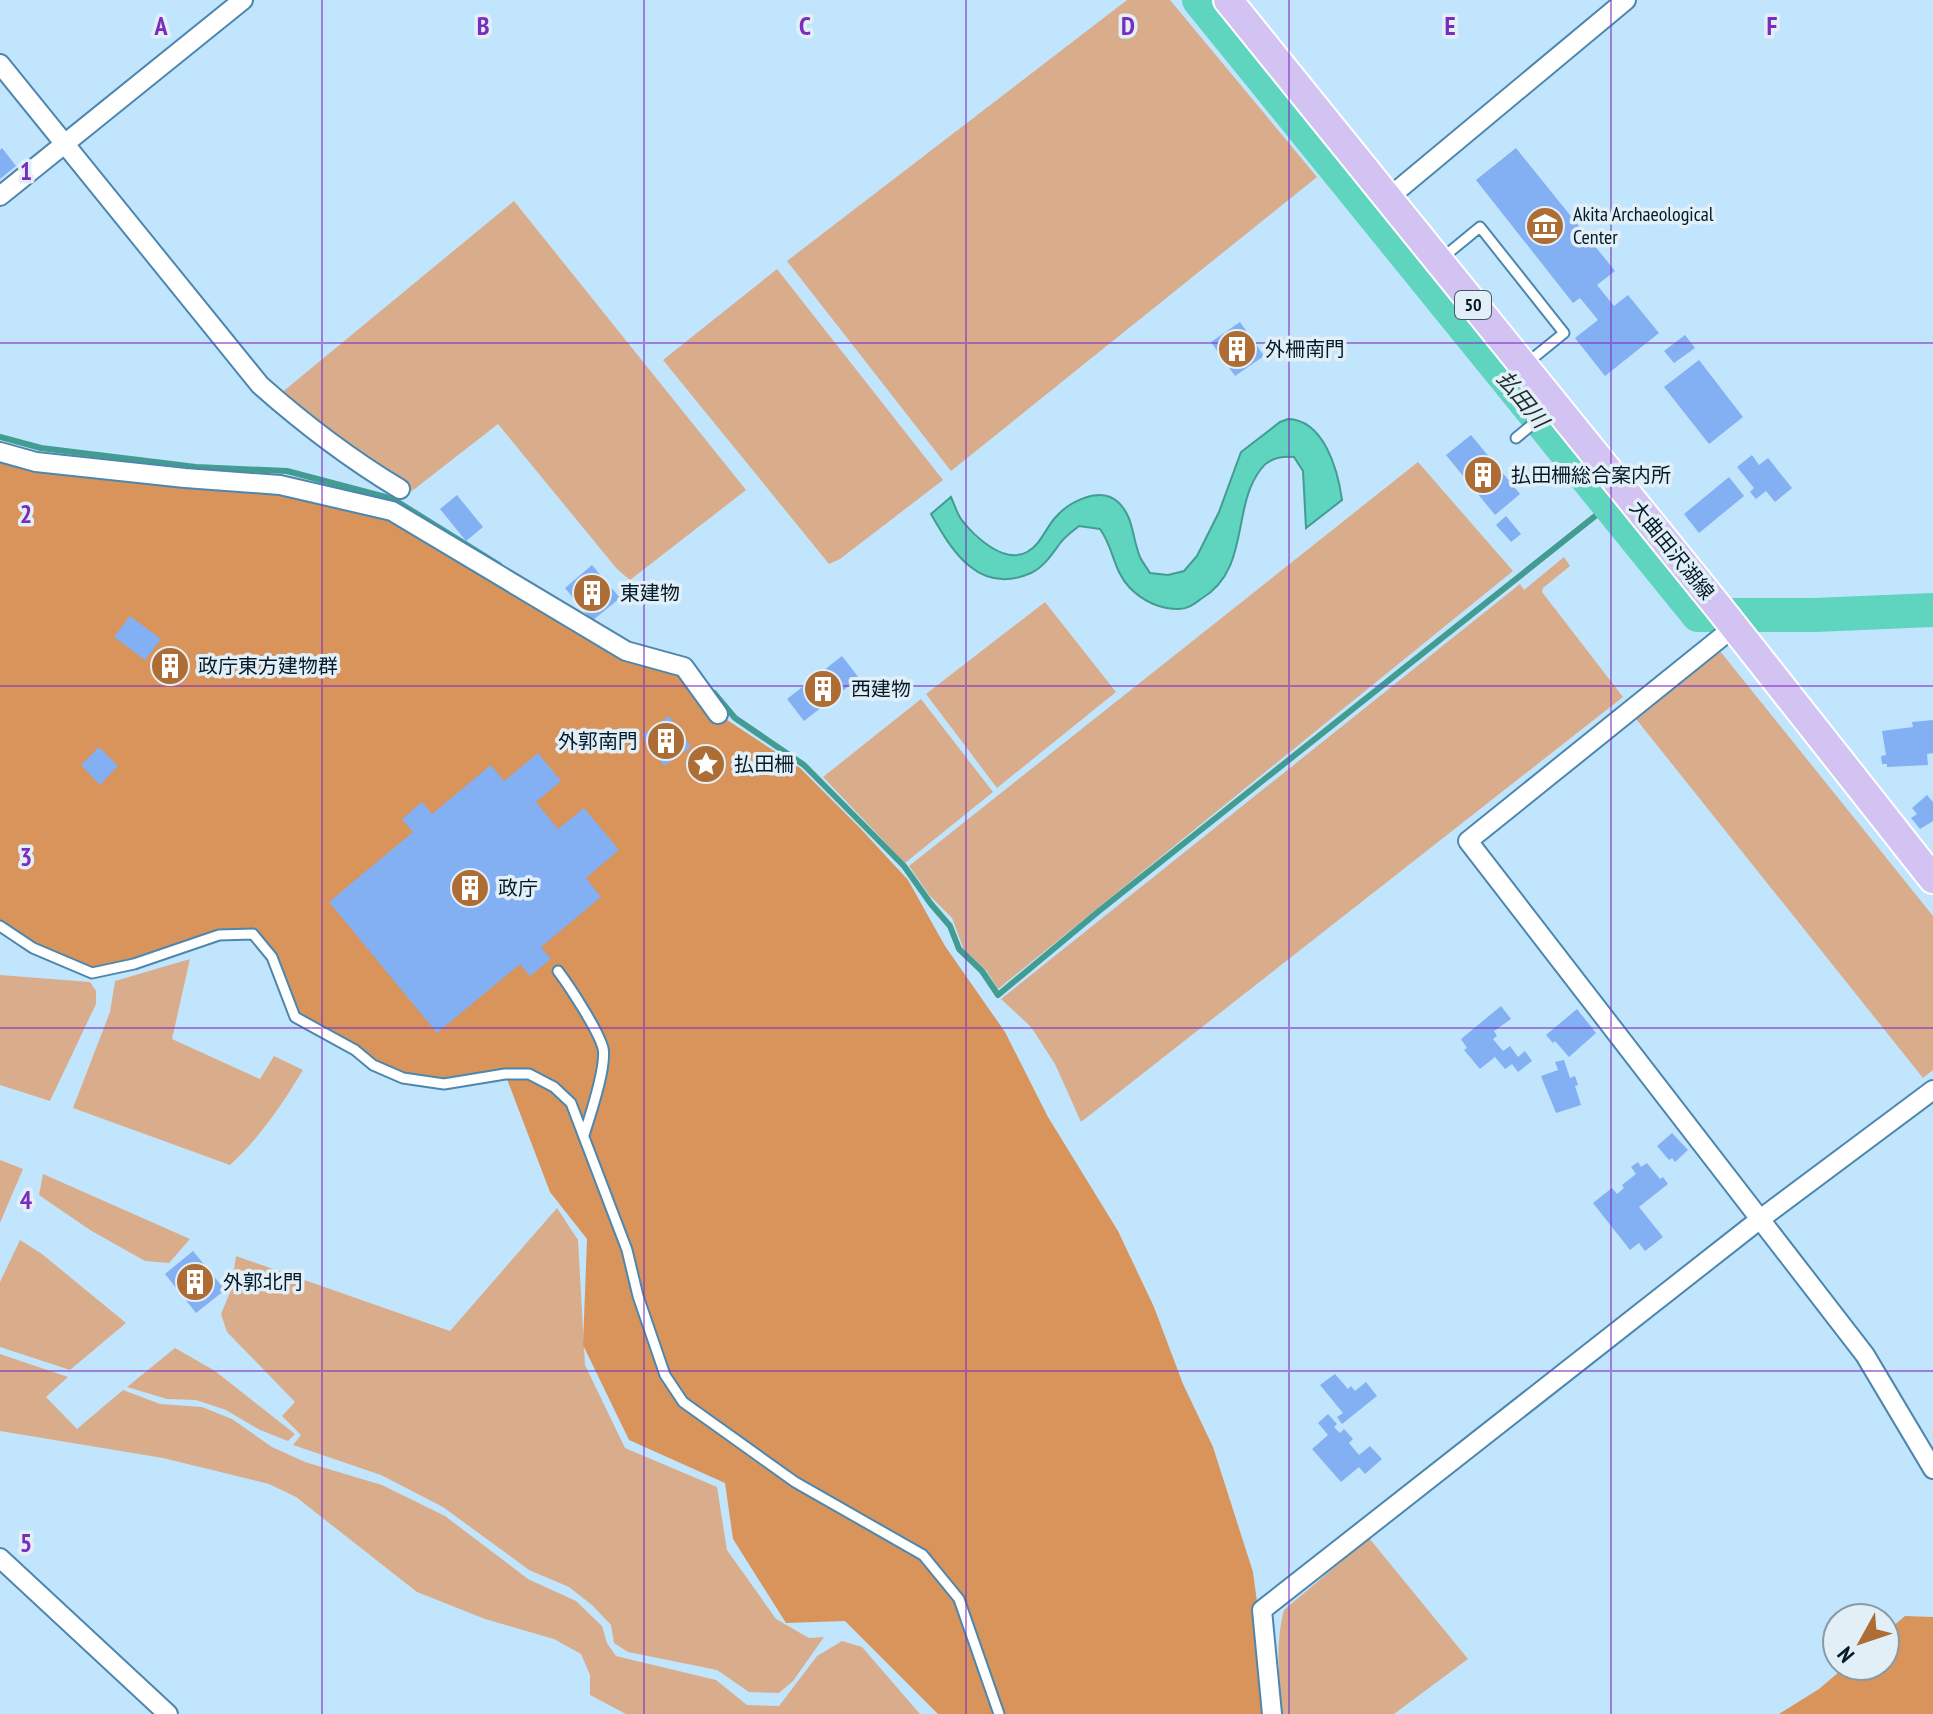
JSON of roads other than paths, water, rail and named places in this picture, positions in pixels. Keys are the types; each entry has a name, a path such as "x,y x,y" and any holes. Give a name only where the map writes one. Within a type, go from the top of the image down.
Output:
{"main road":[{"name":"大曲田沢湖線","path":"1228,0 1933,879"}],"street":[{"path":"0,196 243,0"},
{"path":"1387,199 1626,0"},
{"path":"0,64 260,385 304,424 357,463 400,489"},
{"path":"0,452 36,462 280,485 392,511 626,651 684,667 718,714"},
{"path":"1729,621 1468,841 1865,1355 1933,1469"},
{"path":"1272,1714 1262,1610 1759,1220 1933,1090"},
{"path":"0,1558 168,1714"}],"lane":[{"path":"1438,261 1480,227 1564,333 1523,366"},
{"path":"1516,438 1555,406"},
{"path":"0,926 33,948 92,973 134,964 219,935 253,934 272,957 295,1017 355,1050 373,1065 403,1078 444,1084 505,1074 529,1074 554,1087 571,1103 627,1250 638,1296 665,1375 683,1402 795,1482 923,1555 959,1599 999,1714"},
{"path":"558,971 572,989 604,1050 597,1094 584,1135"}],"waterway":[{"name":"払田川","path":"1199,0 1698,615 1815,615 1933,610"},
{"path":"0,437 41,448 196,467 287,471 393,499 499,565"},
{"path":"714,693 735,718 804,765 904,866 950,926 959,949 982,971 998,995 1609,505"}],"place":[{"name":"Akita Archaeological Center","path":"1545,226"},
{"name":"外柵南門","path":"1237,349"},
{"name":"払田柵総合案内所","path":"1483,475"},
{"name":"東建物","path":"592,593"},
{"name":"政庁東方建物群","path":"170,666"},
{"name":"西建物","path":"823,689"},
{"name":"外郭南門","path":"666,741"},
{"name":"払田柵","path":"706,764"},
{"name":"政庁","path":"470,888"},
{"name":"外郭北門","path":"195,1282"}]}
